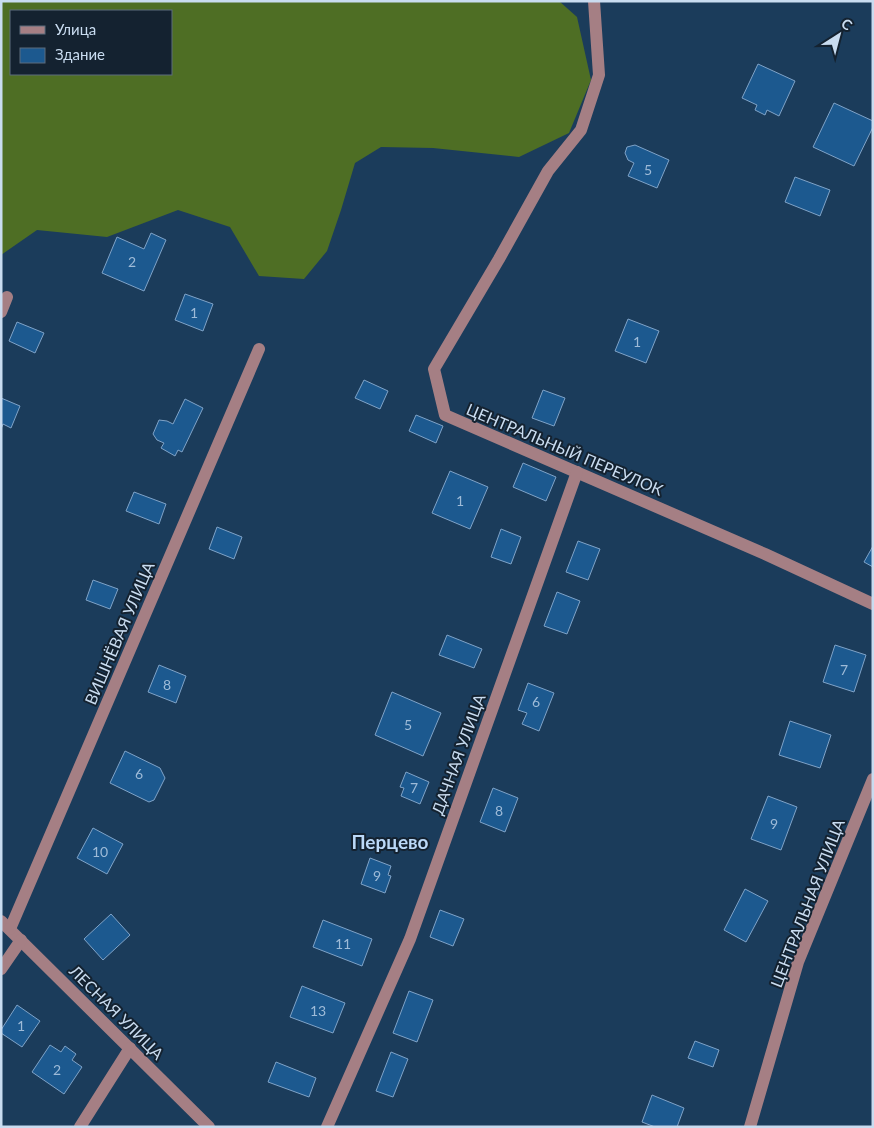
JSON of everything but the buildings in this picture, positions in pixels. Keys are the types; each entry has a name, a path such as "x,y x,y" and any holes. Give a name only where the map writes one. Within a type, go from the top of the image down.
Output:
{"street":[{"name":"ЦЕНТРАЛЬНЫЙ ПЕРЕУЛОК","path":"594,1 599,76 581,130 548,171 434,369 444,415 765,554 873,604"},
{"path":"1,312 7,297"},
{"name":"ВИШНЁВАЯ УЛИЦА","path":"6,925 259,349"},
{"name":"ДАЧНАЯ УЛИЦА","path":"327,1127 410,939 576,472"},
{"name":"ЦЕНТРАЛЬНАЯ УЛИЦА","path":"750,1127 798,962 873,779"},
{"name":"ЛЕСНАЯ УЛИЦА","path":"6,925 209,1127"},
{"path":"1,968 21,940"},
{"path":"80,1127 130,1048"}],"green space":[{"path":"1,1 559,1 577,17 591,80 569,133 519,157 433,148 381,147 355,163 327,251 304,279 259,276 230,227 178,210 107,237 37,230 1,255"}],"district":[{"name":"Перцево","path":"390,841"}]}
